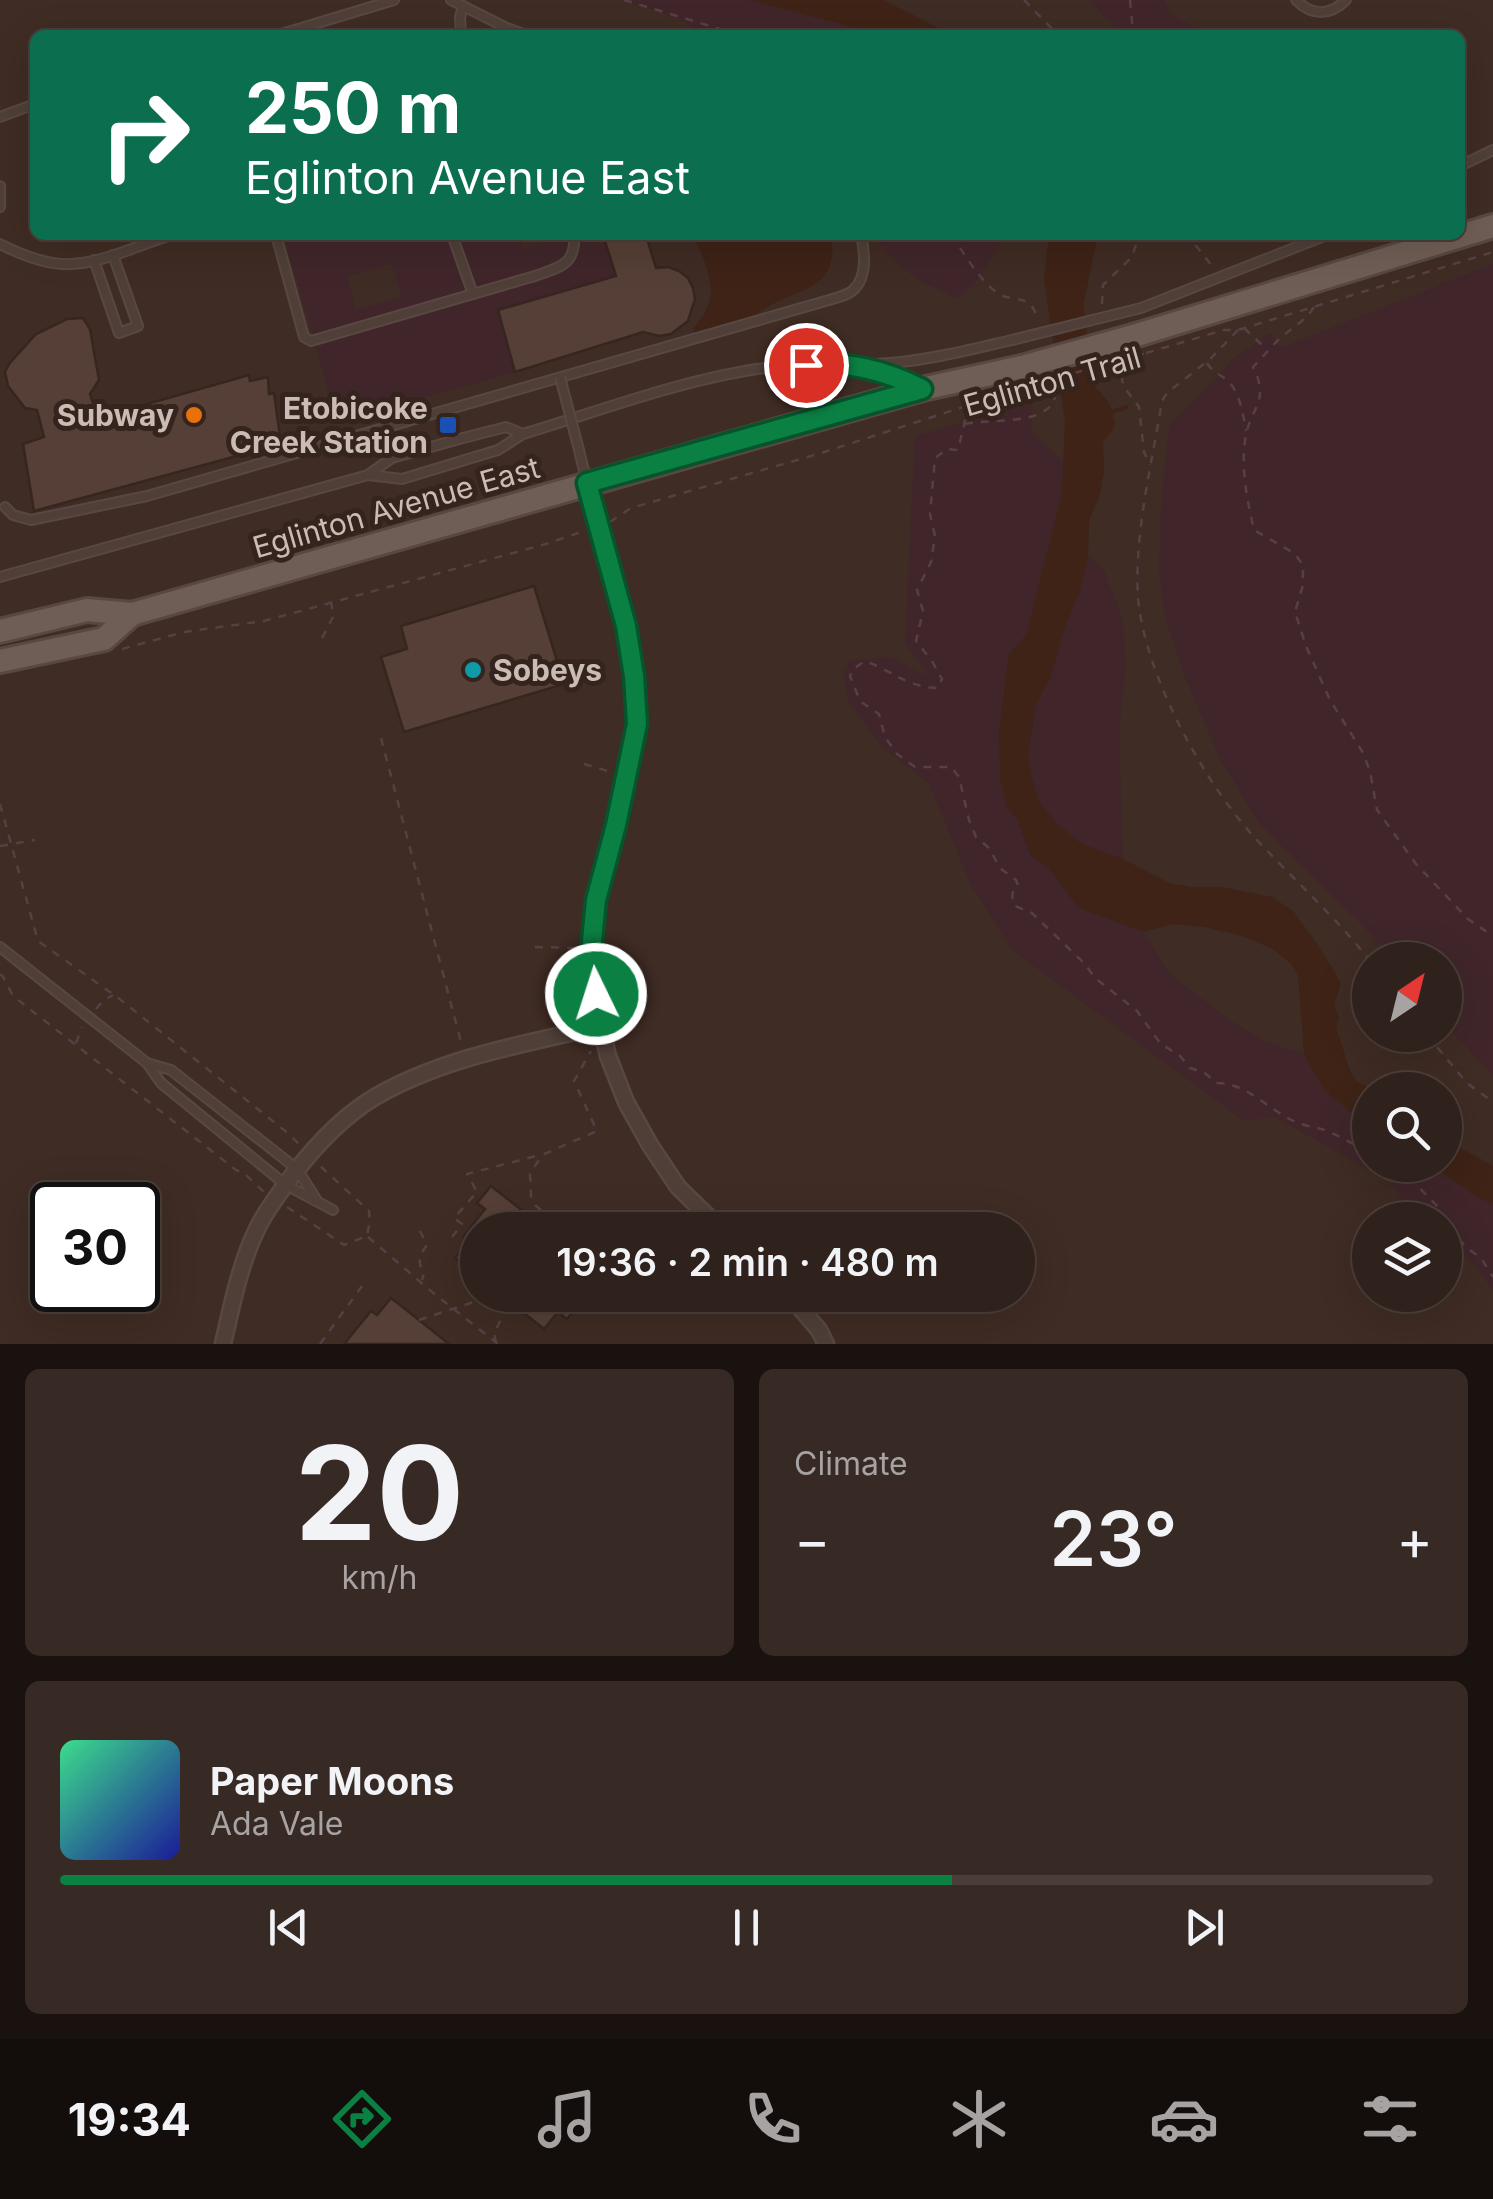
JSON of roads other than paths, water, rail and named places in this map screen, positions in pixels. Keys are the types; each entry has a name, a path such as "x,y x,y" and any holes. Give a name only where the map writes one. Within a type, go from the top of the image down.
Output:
{"main road":[{"name":"Eglinton Avenue East","path":"1465,235 1493,226"},
{"name":"Eglinton Avenue East","path":"0,631 88,610 132,614 922,389 1025,377 1143,343 1451,240"},
{"name":"Eglinton Avenue East","path":"0,661 104,638 132,614"}],"street":[{"path":"587,483 626,626 637,724 596,900 593,949 601,1026 626,1102 678,1187 704,1212"},
{"path":"223,1344 236,1288 258,1228 308,1155 336,1127 373,1098 423,1074 601,1026"},
{"path":"804,1312 826,1344"}],"lane":[{"path":"295,30 394,0"},
{"path":"451,0 512,30"},
{"path":"1296,0 1318,13 1337,8 1346,0"},
{"path":"461,30 462,6"},
{"path":"0,117 30,106"},
{"path":"1465,164 1493,150"},
{"path":"0,186 0,207"},
{"path":"0,244 62,264 94,260 156,240"},
{"path":"277,240 304,337 312,341 562,266 570,259 574,240"},
{"path":"454,240 473,294"},
{"path":"5,507 30,520 147,496 836,298 852,291 860,280 865,265 862,240"},
{"path":"368,475 402,479 498,450 523,434 714,377 749,370 937,357 1012,340 1140,308 1314,240"},
{"path":"94,260 119,332 138,326 113,254"},
{"path":"106,294 124,287"},
{"path":"831,363 874,368 922,389"},
{"path":"560,377 587,483"},
{"path":"0,578 368,475 392,458 463,438 506,427 523,434"},
{"path":"0,947 148,1063 162,1083 286,1184 333,1210"},
{"path":"148,1063 171,1070 298,1169 317,1200"}],"waterway":[{"path":"1072,299 1084,240"},
{"path":"1107,414 1126,407"}],"place":[{"name":"Subway","path":"194,415"},
{"name":"Etobicoke Creek Station","path":"448,425"},
{"name":"Sobeys","path":"473,670"}]}
